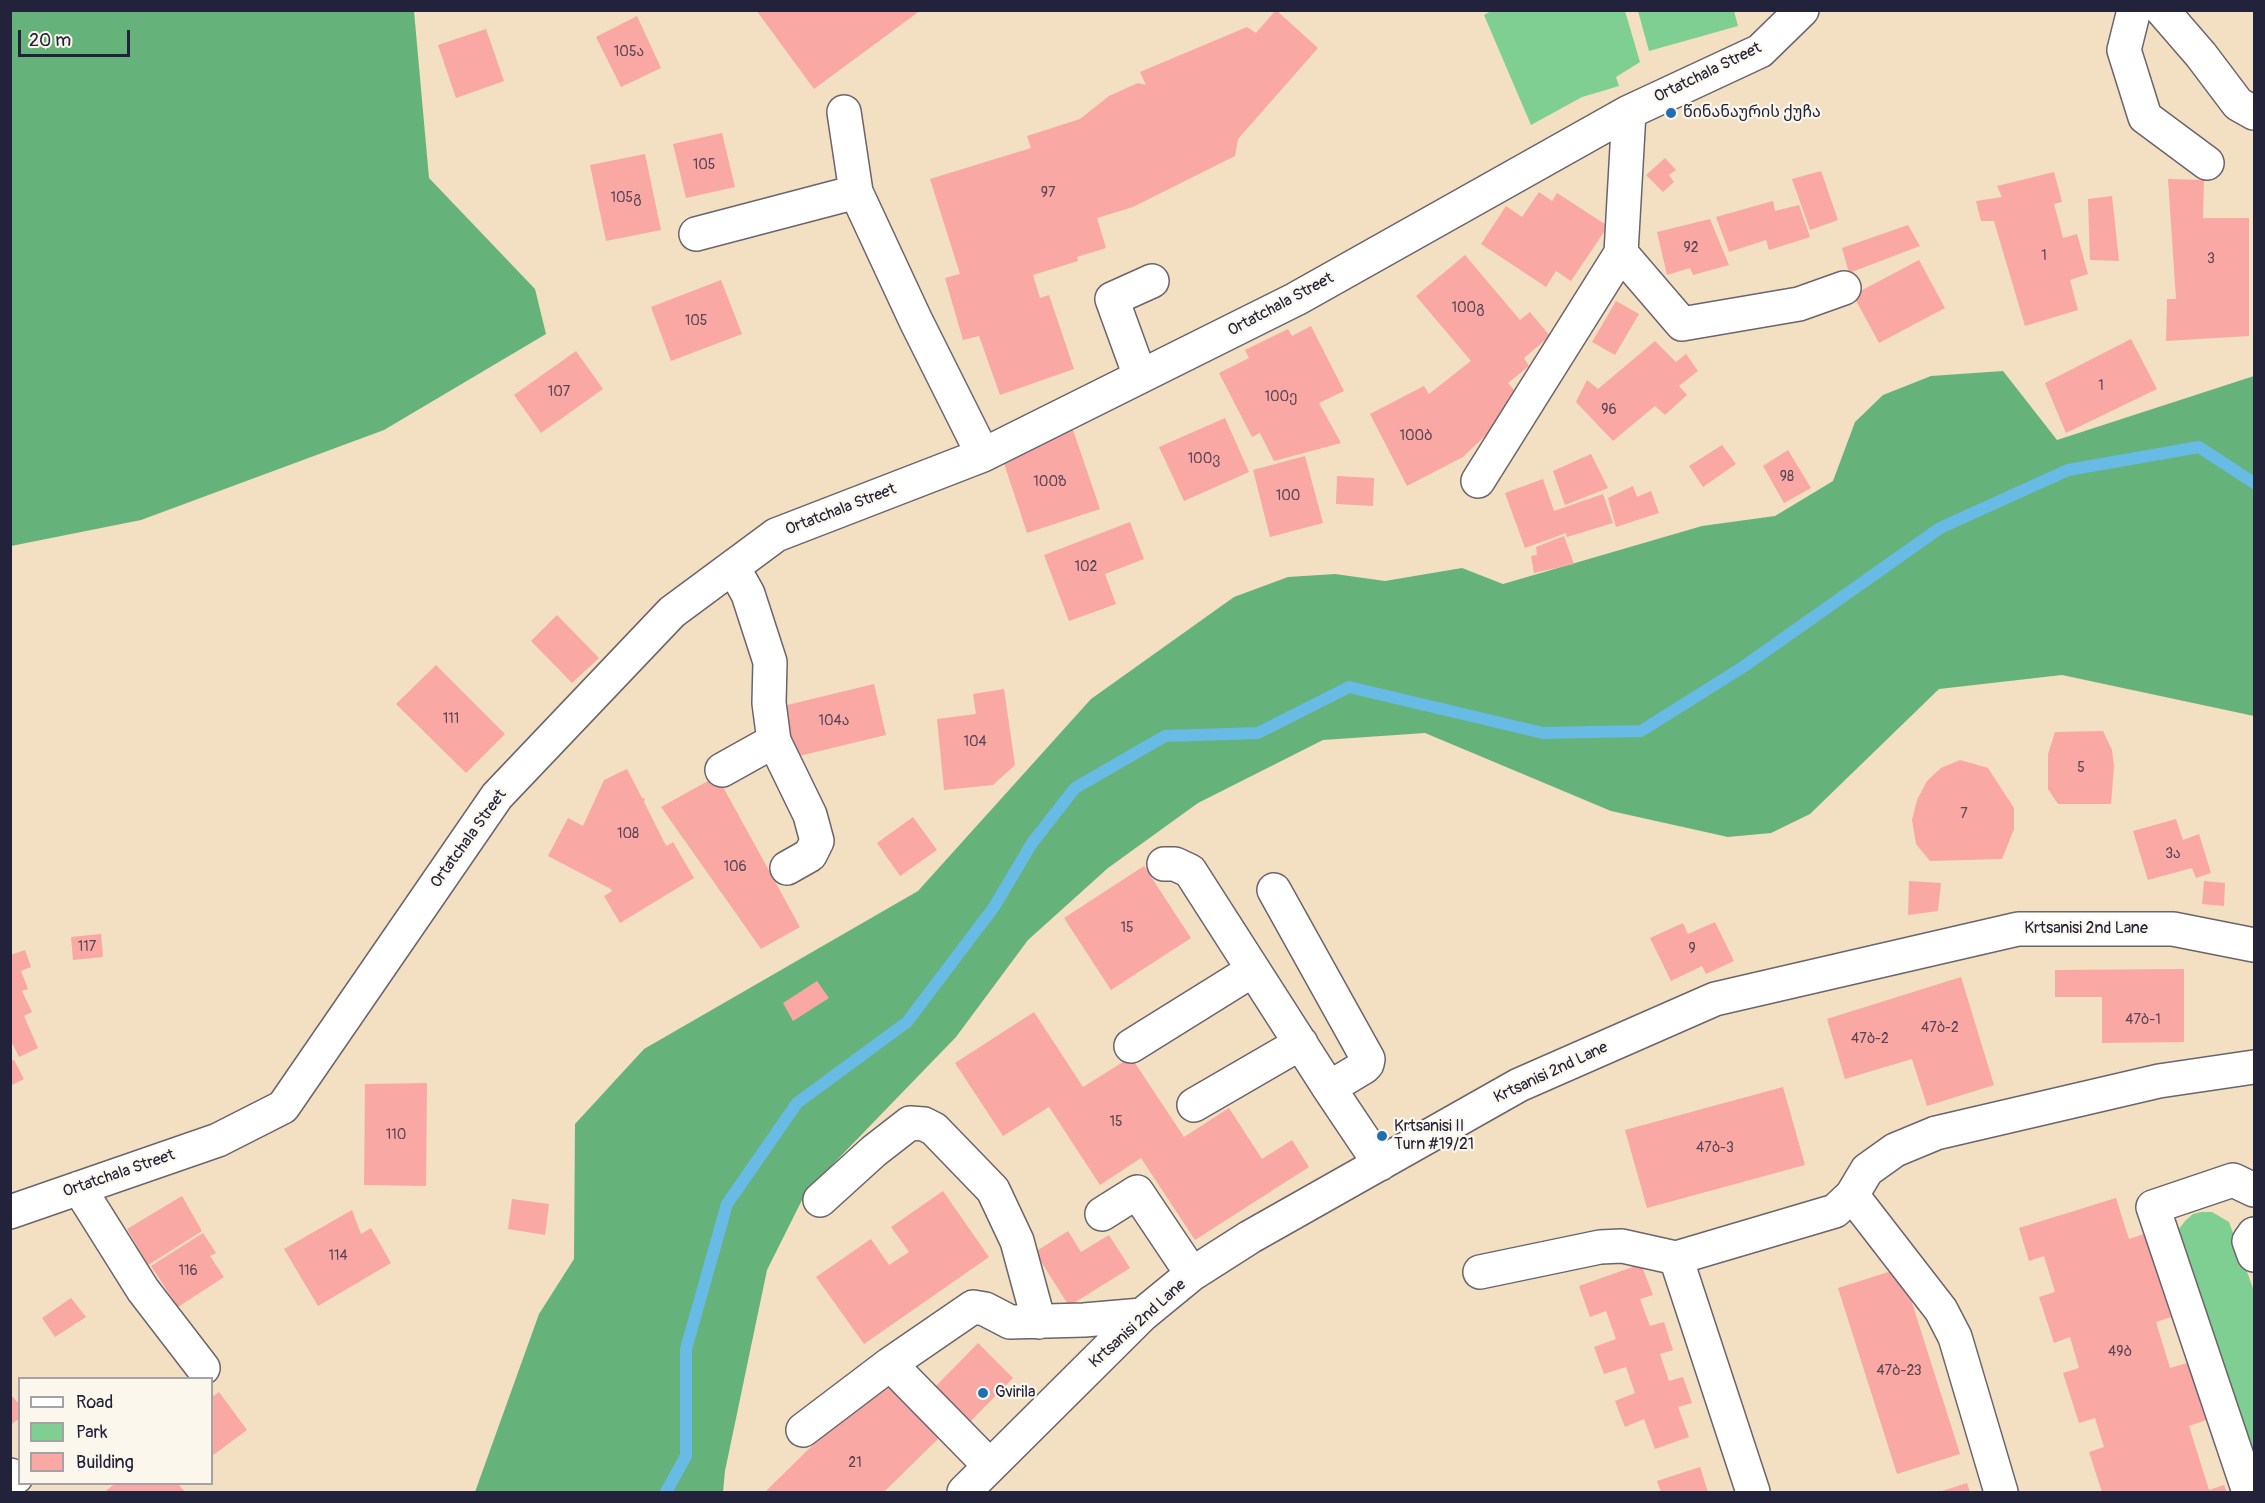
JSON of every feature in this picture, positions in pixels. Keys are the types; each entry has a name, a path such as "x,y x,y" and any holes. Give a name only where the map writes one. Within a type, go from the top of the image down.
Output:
{"street":[{"name":"Ortatchala Street","path":"10,1212 218,1140 283,1107 497,796 672,612 776,535 983,455 1296,299 1629,112 1760,51 1802,10"},
{"path":"2134,10 2124,50 2145,117 2206,164"},
{"path":"2162,10 2201,55 2238,104 2254,113"},
{"path":"844,112 856,192 916,321 983,455"},
{"path":"1478,481 1621,253 1629,112"},
{"path":"696,234 856,192"},
{"path":"1621,253 1682,324 1799,304 1844,288"},
{"path":"1140,376 1112,299 1152,281"},
{"path":"733,567 748,594 770,662 769,703 774,741 810,815 817,841 810,855 787,868"},
{"path":"722,770 774,741"},
{"path":"1164,864 1175,864 1190,871 1380,1164"},
{"path":"1274,890 1368,1059 1364,1067 1329,1088"},
{"name":"Krtsanisi 2nd Lane","path":"964,1492 1142,1315 1192,1274 1250,1237 1520,1085 1715,999 2018,929 2173,929 2254,945"},
{"path":"1131,1046 1253,970"},
{"path":"1194,1105 1301,1043"},
{"path":"1480,1272 1600,1247 1622,1246 1676,1258 1834,1211 1852,1196 1867,1170 1895,1150 1936,1133 2158,1081 2254,1067"},
{"path":"820,1200 874,1151 910,1123 924,1124 934,1129 993,1190 1017,1241 1039,1322"},
{"path":"2249,1492 2153,1207 2233,1180 2254,1190"},
{"path":"79,1188 142,1290 203,1368"},
{"path":"1102,1214 1137,1192 1192,1274"},
{"path":"1852,1196 1941,1310 1955,1337 2001,1492"},
{"path":"2254,1234 2249,1241 2254,1255"},
{"path":"1676,1258 1753,1492"},
{"path":"803,1430 890,1364 973,1307 985,1308 1010,1322 1084,1320 1142,1315"},
{"path":"890,1364 990,1466"}],"green space":[{"path":"11,10 414,11 429,178 535,289 546,334 384,430 141,520 11,546"},
{"path":"1491,11 1625,11 1640,62 1616,77 1619,86 1582,97 1531,125 1484,15"},
{"path":"1638,11 1734,11 1738,26 1649,51"},
{"path":"2003,371 2057,440 2254,376 2254,716 2062,675 1939,689 1810,814 1771,833 1728,837 1611,811 1425,733 1323,740 1198,803 1108,868 1028,940 956,1037 806,1192 767,1270 725,1471 723,1492 475,1492 539,1314 574,1259 575,1124 644,1049 918,891 1091,699 1234,597 1288,577 1335,574 1385,581 1462,568 1503,584 1702,526 1775,516 1833,481 1855,422 1883,395 1931,376"},
{"path":"2212,1212 2229,1222 2254,1291 2254,1473 2177,1238 2179,1229 2185,1221 2193,1214"}],"building":[{"path":"756,10 921,10 814,89"},
{"path":"1276,10 1318,48 1238,139 1235,156 1133,207 1097,218 1106,248 1077,257 1078,261 1033,275 1040,298 1049,295 1074,369 1000,395 979,336 963,340 945,278 960,274 930,179 1031,148 1027,136 1080,119 1109,96 1138,83 1146,85 1140,72 1247,27 1256,33"},
{"path":"637,16 661,68 621,87 596,37"},
{"path":"486,29 504,81 456,98 438,45"},
{"path":"722,133 735,187 686,198 673,144"},
{"path":"645,154 661,230 606,241 590,165"},
{"path":"1665,158 1676,170 1669,175 1674,182 1663,192 1646,175"},
{"path":"1821,171 1838,220 1810,230 1792,179"},
{"path":"2054,172 2062,202 2054,204 2063,238 2077,234 2088,274 2070,280 2078,310 2025,326 1994,221 1981,221 1976,201 2002,197 1997,186"},
{"path":"2168,179 2204,180 2203,218 2249,218 2249,336 2166,341 2167,299 2176,299"},
{"path":"1539,192 1552,201 1557,193 1608,226 1571,281 1556,271 1546,287 1481,244 1506,206 1522,217"},
{"path":"2112,196 2119,261 2090,260 2088,199"},
{"path":"1773,201 1775,211 1799,205 1810,237 1769,250 1766,240 1729,252 1716,217"},
{"path":"1710,219 1729,265 1693,275 1690,268 1667,275 1657,232"},
{"path":"1908,225 1920,246 1849,273 1842,248"},
{"path":"1465,255 1520,320 1530,312 1550,336 1524,358 1529,366 1508,383 1522,400 1463,457 1407,486 1370,414 1424,386 1429,394 1471,361 1416,296"},
{"path":"1919,260 1945,308 1879,343 1853,295"},
{"path":"721,280 742,334 671,361 651,307"},
{"path":"1616,301 1639,314 1615,355 1592,342"},
{"path":"1311,326 1344,391 1319,403 1341,443 1274,461 1260,433 1252,437 1219,373 1249,358 1245,350 1288,329 1292,336"},
{"path":"2131,339 2157,389 2066,433 2045,383"},
{"path":"1655,341 1676,362 1686,354 1698,371 1679,386 1687,395 1665,415 1655,406 1613,441 1576,402 1587,380 1598,389"},
{"path":"576,351 603,389 541,433 514,395"},
{"path":"1225,418 1249,472 1184,501 1159,447"},
{"path":"1073,430 1100,509 1027,533 1001,454"},
{"path":"1722,445 1736,464 1703,487 1689,466"},
{"path":"1788,450 1811,488 1784,503 1763,466"},
{"path":"1591,454 1608,488 1565,505 1553,471"},
{"path":"1305,456 1323,523 1270,537 1253,470"},
{"path":"1337,476 1374,478 1373,506 1336,504"},
{"path":"1543,479 1554,511 1603,494 1613,523 1567,537 1566,533 1525,548 1505,493"},
{"path":"1633,486 1637,497 1651,491 1659,513 1616,527 1608,498"},
{"path":"1130,522 1144,559 1105,574 1116,604 1069,621 1044,555"},
{"path":"1564,536 1574,564 1534,573 1531,556 1537,555 1536,547"},
{"path":"557,615 599,658 572,683 531,641"},
{"path":"436,665 505,734 466,773 396,704"},
{"path":"874,684 886,735 795,757 783,706"},
{"path":"1004,689 1015,765 993,785 944,790 937,719 976,714 973,694"},
{"path":"2103,731 2112,750 2114,766 2111,804 2058,804 2048,789 2048,754 2055,732"},
{"path":"1960,760 1988,768 2014,808 2014,829 2002,859 1930,861 1916,844 1912,820 1917,800 1927,781 1941,768"},
{"path":"627,769 642,798 645,799 644,802 664,842 667,846 673,842 694,878 620,923 604,896 612,891 611,889 548,856 568,818 583,826 604,780"},
{"path":"717,776 800,927 761,949 661,807"},
{"path":"913,817 937,850 900,876 877,843"},
{"path":"2176,819 2183,840 2199,834 2211,873 2196,878 2192,868 2148,880 2133,831"},
{"path":"1144,866 1191,938 1111,990 1064,918"},
{"path":"1909,881 1941,883 1938,911 1908,915"},
{"path":"2204,881 2225,883 2224,906 2202,904"},
{"path":"1715,922 1734,961 1706,974 1702,966 1671,981 1650,938 1683,923 1688,934"},
{"path":"101,934 103,957 73,960 71,937"},
{"path":"25,950 31,967 21,971 28,989 22,991 32,1012 24,1016 38,1048 19,1057 10,1039 10,955"},
{"path":"2184,969 2184,1042 2102,1043 2102,997 2055,997 2055,970"},
{"path":"1961,977 1994,1085 1927,1106 1912,1059 1845,1079 1827,1019"},
{"path":"817,981 829,998 793,1021 783,1003"},
{"path":"1034,1012 1083,1087 1131,1057 1184,1137 1229,1108 1262,1159 1292,1140 1309,1167 1195,1240 1141,1158 1100,1185 1049,1107 1003,1136 955,1063"},
{"path":"14,1060 24,1079 10,1086 10,1061"},
{"path":"427,1083 426,1186 364,1185 365,1084"},
{"path":"1783,1087 1805,1165 1647,1208 1625,1130"},
{"path":"943,1191 989,1257 864,1344 816,1277 871,1239 889,1265 909,1252 891,1227"},
{"path":"182,1196 202,1231 148,1265 127,1229"},
{"path":"2116,1198 2129,1239 2144,1234 2171,1317 2156,1322 2170,1368 2194,1361 2212,1418 2189,1426 2209,1490 2224,1485 2227,1492 2102,1492 2089,1452 2104,1447 2095,1418 2079,1423 2063,1373 2079,1368 2070,1337 2054,1343 2039,1297 2055,1292 2044,1256 2029,1261 2019,1228"},
{"path":"512,1199 549,1204 545,1235 508,1229"},
{"path":"352,1210 361,1234 371,1228 391,1263 318,1306 284,1249"},
{"path":"1068,1231 1081,1252 1109,1235 1130,1268 1069,1306 1035,1252"},
{"path":"203,1233 216,1253 210,1256 224,1277 178,1307 151,1266"},
{"path":"1641,1264 1653,1295 1640,1299 1650,1326 1664,1322 1673,1350 1660,1354 1669,1381 1683,1377 1692,1403 1678,1407 1689,1437 1655,1449 1644,1419 1625,1427 1615,1401 1635,1393 1626,1367 1604,1374 1594,1347 1616,1339 1606,1311 1590,1317 1579,1286"},
{"path":"1901,1268 1960,1454 1897,1474 1838,1288"},
{"path":"71,1298 86,1317 55,1337 42,1318"},
{"path":"978,1343 1013,1378 970,1422 935,1387"},
{"path":"885,1374 944,1433 884,1492 765,1492"},
{"path":"219,1392 247,1430 213,1455 213,1396"},
{"path":"10,1394 18,1403 18,1419 10,1425"},
{"path":"1700,1467 1708,1492 1661,1492 1657,1481"},
{"path":"1967,1483 1970,1492 1939,1492"},
{"path":"114,1485 179,1485 185,1492 104,1492"}],"waterway":[{"path":"666,1492 686,1456 686,1349 727,1204 797,1103 907,1022 994,907 1032,843 1075,788 1165,736 1258,733 1349,687 1543,733 1641,731 1743,667 1940,528 2068,470 2199,447 2254,483"}],"place":[{"name":"წინანაურის ქუჩა","path":"1671,113"},
{"name":"Krtsanisi II Turn #19/21","path":"1382,1136"},
{"name":"Gvirila","path":"983,1393"}]}
